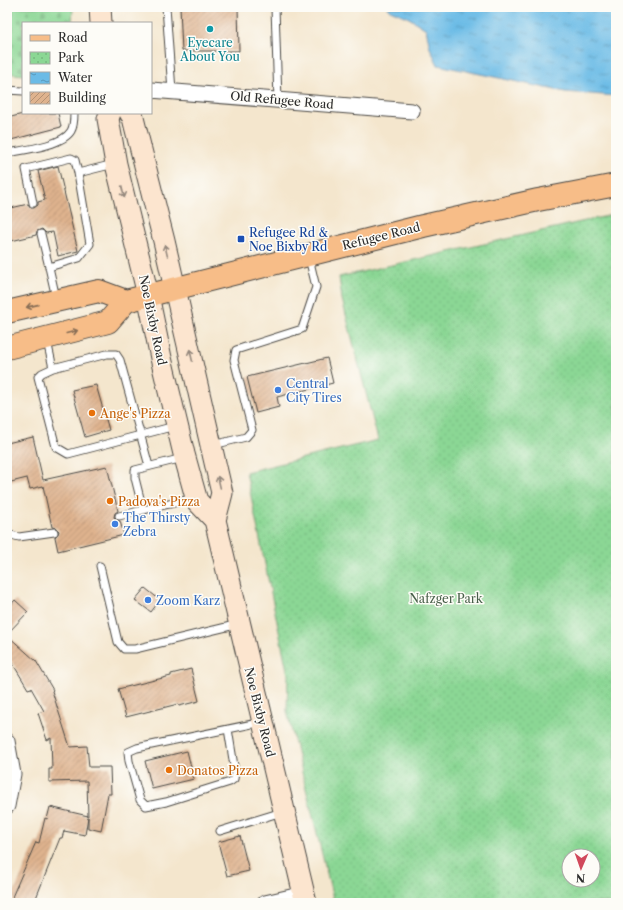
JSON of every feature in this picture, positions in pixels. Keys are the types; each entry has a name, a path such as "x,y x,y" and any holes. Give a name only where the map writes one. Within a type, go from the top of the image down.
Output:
{"main road":[{"name":"Refugee Road","path":"126,301 423,226 538,200 616,185"},
{"path":"7,312 100,291 126,301 108,322 7,348"}],"street":[{"path":"100,7 101,22"},
{"name":"Old Refugee Road","path":"152,90 412,110"},
{"name":"Noe Bixby Road","path":"110,114 108,119 116,164 148,295 161,358 185,458 197,501 215,520"},
{"name":"Noe Bixby Road","path":"130,114 134,122 175,288 222,494 215,520 305,898"},
{"path":"7,741 12,774 7,806"},
{"path":"265,903 305,898"}],"lane":[{"path":"166,7 172,91"},
{"path":"275,7 278,100"},
{"path":"7,90 22,91"},
{"path":"7,154 50,144 63,138 70,131 74,121 74,114"},
{"path":"34,203 26,168 71,158 75,160 90,244 79,258 49,267"},
{"path":"78,173 116,164"},
{"path":"41,234 57,300"},
{"path":"211,446 246,437 252,430 234,360 236,350 302,329 316,287 308,254"},
{"path":"47,338 52,356 53,368"},
{"path":"149,466 141,436 120,360 116,354 107,354 53,368 42,373 38,377 56,447 68,454 141,436 177,426"},
{"path":"143,510 135,478 136,470 185,458"},
{"path":"119,516 196,498"},
{"path":"7,534 19,537 54,532"},
{"path":"100,566 118,642 124,649 135,650 239,624"},
{"path":"228,729 235,772 234,778 230,782 166,802 146,806 140,800 129,761 128,752 137,748 228,729 262,722"},
{"path":"220,831 284,811"}],"green space":[{"path":"7,7 73,7 72,22 22,22 22,75 7,73"},
{"name":"Nafzger Park","path":"616,214 616,903 334,903 287,711 288,675 246,472 378,440 342,299 339,277"}],"water":[{"path":"388,7 616,7 616,96 565,92 438,65 430,48 426,29 409,18 388,9"}],"building":[{"name":"Eyecare About You","path":"180,7 238,7 239,51 182,51"},
{"path":"23,114 58,114 61,127 7,141 7,118"},
{"path":"58,166 78,251 58,256 53,232 46,233 42,229 37,231 36,235 7,242 7,209 28,204 31,208 34,208 38,205 38,202 45,200 38,171"},
{"name":"Central City Tires","path":"327,358 333,383 277,397 279,407 256,413 247,377"},
{"path":"96,385 109,430 85,437 72,390"},
{"path":"33,437 43,480 107,466 118,511 115,513 114,517 116,520 120,521 124,535 58,551 55,537 59,531 52,527 43,486 30,489 27,478 7,483 7,443"},
{"name":"Zoom Karz","path":"145,588 160,600 151,612 135,600"},
{"path":"15,600 28,612 7,634 7,609"},
{"path":"7,635 36,661 53,690 52,691 70,747 87,746 89,767 110,767 111,794 108,794 101,831 88,828 88,817 85,835 64,831 34,903 11,903 12,897 36,842 39,843 45,818 47,819 50,807 88,816 87,781 49,782 49,769 52,769 51,738 47,740 38,713 44,711 31,688 28,689 7,654"},
{"path":"191,669 199,701 179,706 178,704 126,717 118,689 171,676 171,674"},
{"name":"Donatos Pizza","path":"187,751 194,779 152,789 145,761"},
{"path":"240,836 249,871 227,876 218,842"}],"place":[{"name":"Eyecare About You","path":"210,29"},
{"name":"Refugee Rd & Noe Bixby Rd","path":"241,239"},
{"name":"Central City Tires","path":"278,390"},
{"name":"Ange's Pizza","path":"92,413"},
{"name":"Padova's Pizza","path":"110,501"},
{"name":"The Thirsty Zebra","path":"115,524"},
{"name":"Zoom Karz","path":"148,600"},
{"name":"Donatos Pizza","path":"169,770"}]}
